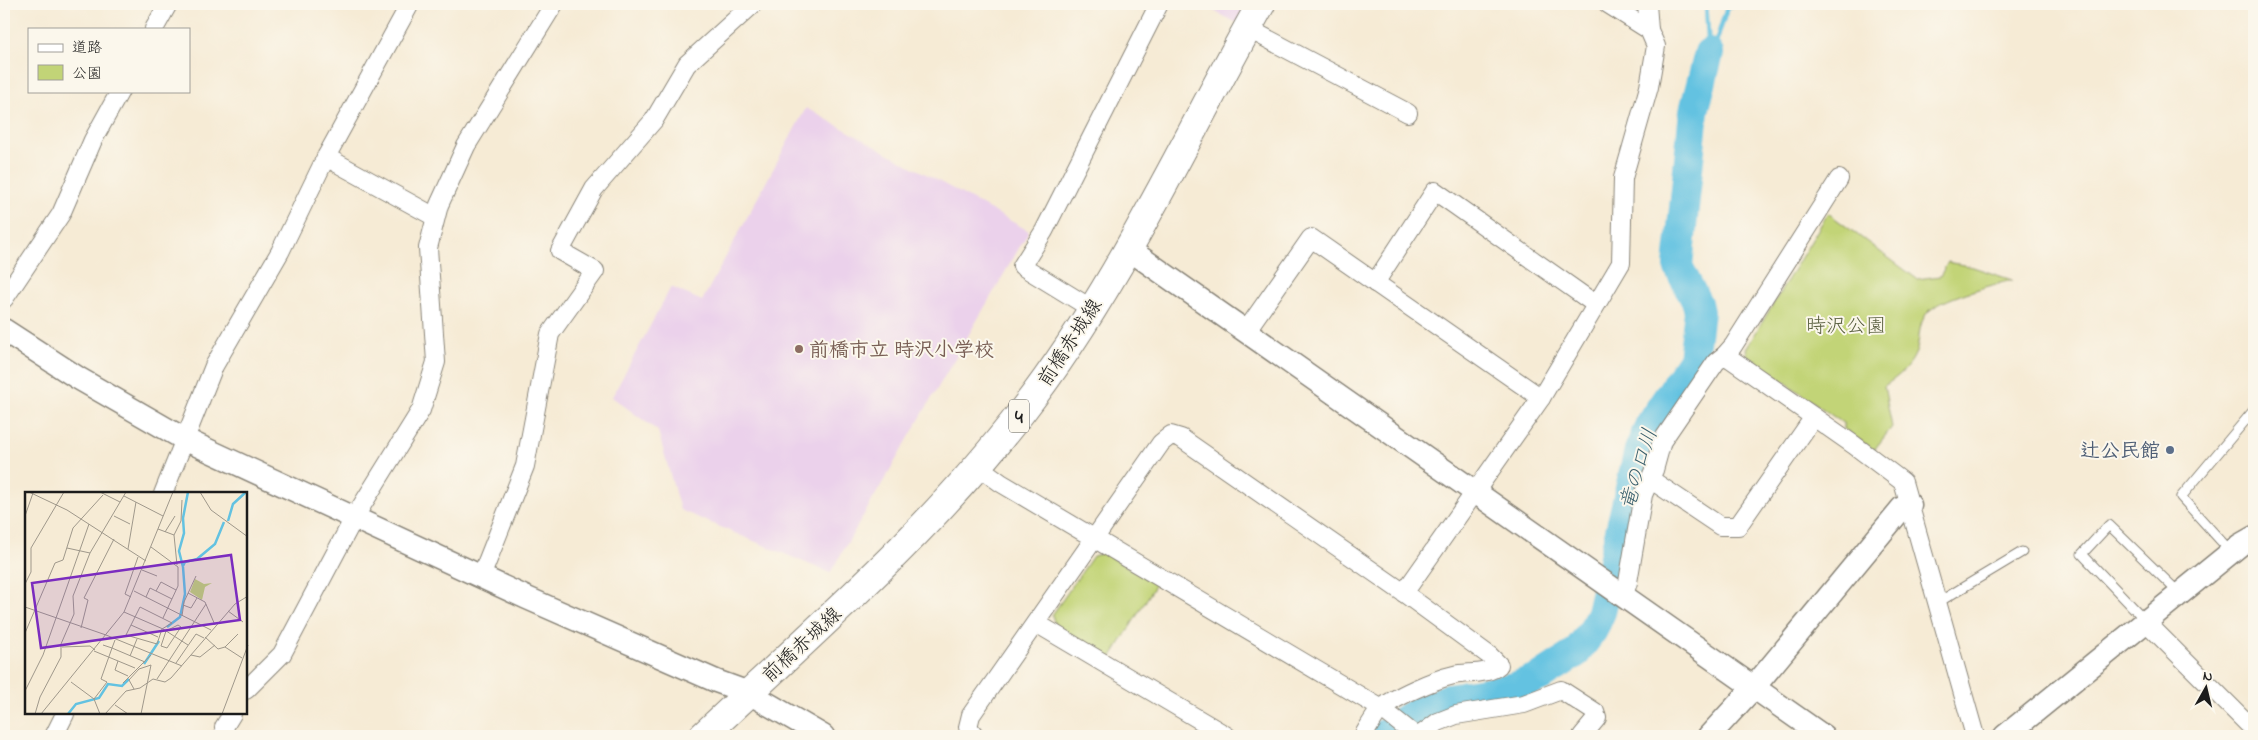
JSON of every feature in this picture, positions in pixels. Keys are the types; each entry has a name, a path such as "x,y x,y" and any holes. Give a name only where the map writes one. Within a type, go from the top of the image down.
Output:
{"main road":[{"name":"前橋赤城線","path":"703,736 906,545 979,467 1025,408 1092,308 1261,4"}],"street":[{"path":"155,28 168,4"},
{"path":"164,492 214,366 280,252 326,157 410,4"},
{"path":"248,688 282,654 354,518 421,410 436,362 428,248 435,217 466,146 554,4"},
{"path":"481,577 525,466 550,334 595,271 560,251 594,189 654,120 687,64 753,4"},
{"path":"1092,308 1022,266 1044,231 1159,4"},
{"path":"1608,4 1649,30"},
{"path":"1404,594 1541,398 1621,263 1623,178 1649,87 1656,46 1649,30 1647,4"},
{"path":"1247,28 1408,113"},
{"path":"4,299 61,214 93,140 119,92"},
{"path":"326,157 435,217"},
{"path":"1622,594 1628,582 1643,495 1662,441 1716,362 1725,356 1839,178"},
{"path":"1374,283 1435,191 1595,304"},
{"path":"1246,331 1311,238 1541,398"},
{"path":"1127,248 1823,736"},
{"path":"4,330 78,378 184,439 481,577 716,682 749,693 824,736"},
{"path":"1725,356 1814,417 1902,482 1975,736"},
{"path":"1650,479 1720,526 1738,526 1814,417"},
{"path":"975,736 968,727 971,715 1160,443 1171,435 1181,438 1404,594 1490,656 1498,665 1493,670 1454,675 1431,682 1385,711 1363,736"},
{"path":"979,467 1094,539 1385,711 1416,735 1438,722 1456,715 1524,704 1561,690 1594,712 1597,718 1582,736"},
{"path":"1709,736 1754,687 1902,508 1910,505"},
{"path":"2006,736 2230,552 2254,537"},
{"path":"2146,622 2254,730"},
{"path":"1036,623 1227,736"},
{"path":"54,736 65,715"},
{"path":"226,736 224,727 231,715"}],"lane":[{"path":"2230,552 2181,497 2254,410"},
{"path":"2146,622 2082,554 2109,525 2180,594"},
{"path":"1937,603 2022,552"}],"shaded area":[{"path":"1201,4 1251,4 1242,22 1235,22"},
{"name":"前橋市立 時沢小学校","path":"806,108 1029,231 830,573 680,510 658,431 612,397 671,287 702,301"}],"green space":[{"name":"時沢公園","path":"1828,213 1917,279 1940,276 1948,262 1973,267 2012,280 1954,297 1934,307 1927,313 1922,322 1917,349 1912,361 1899,375 1884,386 1892,427 1874,450 1844,429 1844,424 1747,355 1746,349"},
{"path":"1104,553 1156,584 1111,658 1055,625 1052,615 1093,556"}],"waterway":[{"name":"竜の口川","path":"1706,4 1709,53"},
{"name":"竜の口川","path":"1709,53 1717,39 1727,8 1734,4"},
{"name":"竜の口川","path":"1384,736 1414,713 1449,698 1515,687 1541,676 1576,653 1593,630 1601,612 1639,450 1650,424 1693,359 1699,312 1697,303 1678,266 1694,111 1709,53"}],"place":[{"name":"前橋市立 時沢小学校","path":"799,349"},
{"name":"辻公民館","path":"2170,450"}]}
